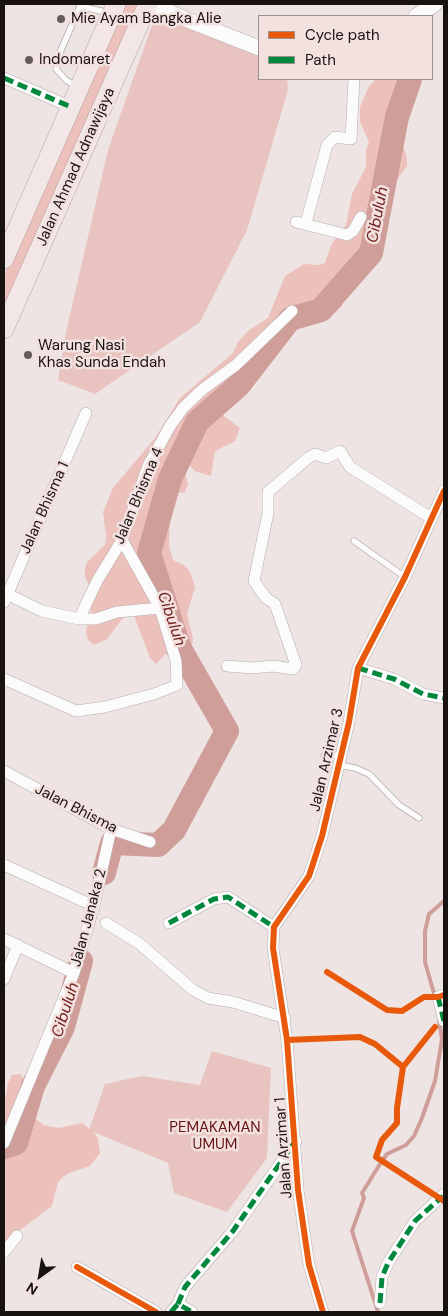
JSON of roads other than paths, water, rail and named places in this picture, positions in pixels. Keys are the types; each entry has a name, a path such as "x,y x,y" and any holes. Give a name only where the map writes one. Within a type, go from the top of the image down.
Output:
{"main road":[{"name":"Jalan Ahmad Adnawijaya","path":"4,330 148,4"},
{"name":"Jalan Ahmad Adnawijaya","path":"4,259 114,9"}],"street":[{"path":"153,4 184,19 258,48"},
{"path":"4,78 71,108"},
{"path":"354,80 351,139 335,137 327,145 301,222 334,233 347,235 353,231 361,218"},
{"name":"Jalan Bhisma 4","path":"79,619 97,581 122,540 148,466 170,426 183,408 203,389 236,365 292,311"},
{"name":"Jalan Bhisma 1","path":"5,598 86,413"},
{"path":"227,666 252,668 273,666 293,669 296,665 275,604 266,598 254,581 268,513 268,492 308,458 315,454 326,458 340,452 350,467 431,518"},
{"name":"Jalan Arzimar 3","path":"274,927 309,876 322,836 349,722 358,668 405,577 444,491"},
{"path":"4,679 76,711 105,707 174,688 178,680 176,661 160,608 122,540"},
{"path":"5,598 42,611 79,619 96,619 118,612 160,608"},
{"path":"358,668 394,679 423,694 444,698"},
{"name":"Jalan Bhisma","path":"4,771 111,829 150,842"},
{"name":"Jalan Janaka 2","path":"4,1143 74,973 94,906 111,829"},
{"path":"4,865 94,906"},
{"path":"106,923 140,944 193,990 208,998 232,1002 285,1018 275,970 274,927 228,897 214,899 169,922"},
{"path":"4,938 74,973"},
{"path":"4,979 18,945"},
{"path":"444,995 438,997 444,1021"},
{"name":"Jalan Arzimar 1","path":"285,1018 296,1141 298,1190 309,1265 323,1312"},
{"path":"192,1312 175,1308 185,1287 233,1230 296,1141"},
{"path":"380,1303 382,1277 393,1256 415,1221 444,1194"},
{"path":"4,1252 17,1236"},
{"path":"77,1267 156,1312"}],"lane":[{"path":"79,88 66,80 56,69 61,50 81,5 114,9"},
{"path":"354,541 405,577"},
{"path":"324,756 340,760 369,774 399,805 420,818"}],"waterway":[{"name":"Cibuluh","path":"104,873 112,843 158,845 174,830 227,731 179,647 149,553 170,479 197,422 239,385 290,319 321,310 371,253 397,117 410,80"},
{"path":"435,997 425,962 425,931 429,914 444,901"},
{"name":"Cibuluh","path":"4,1147 16,1143 33,1086 63,1027 81,961"},
{"path":"378,1312 352,1231 364,1198 362,1193 387,1154 406,1145 414,1136 422,1118 435,1081 442,1039 439,1021"}],"place":[{"name":"Mie Ayam Bangka Alie","path":"61,19"},
{"name":"Indomaret","path":"29,60"},
{"name":"Warung Nasi Khas Sunda Endah","path":"28,355"}],"park label":[{"name":"PEMAKAMAN UMUM","path":"215,1136"}]}
